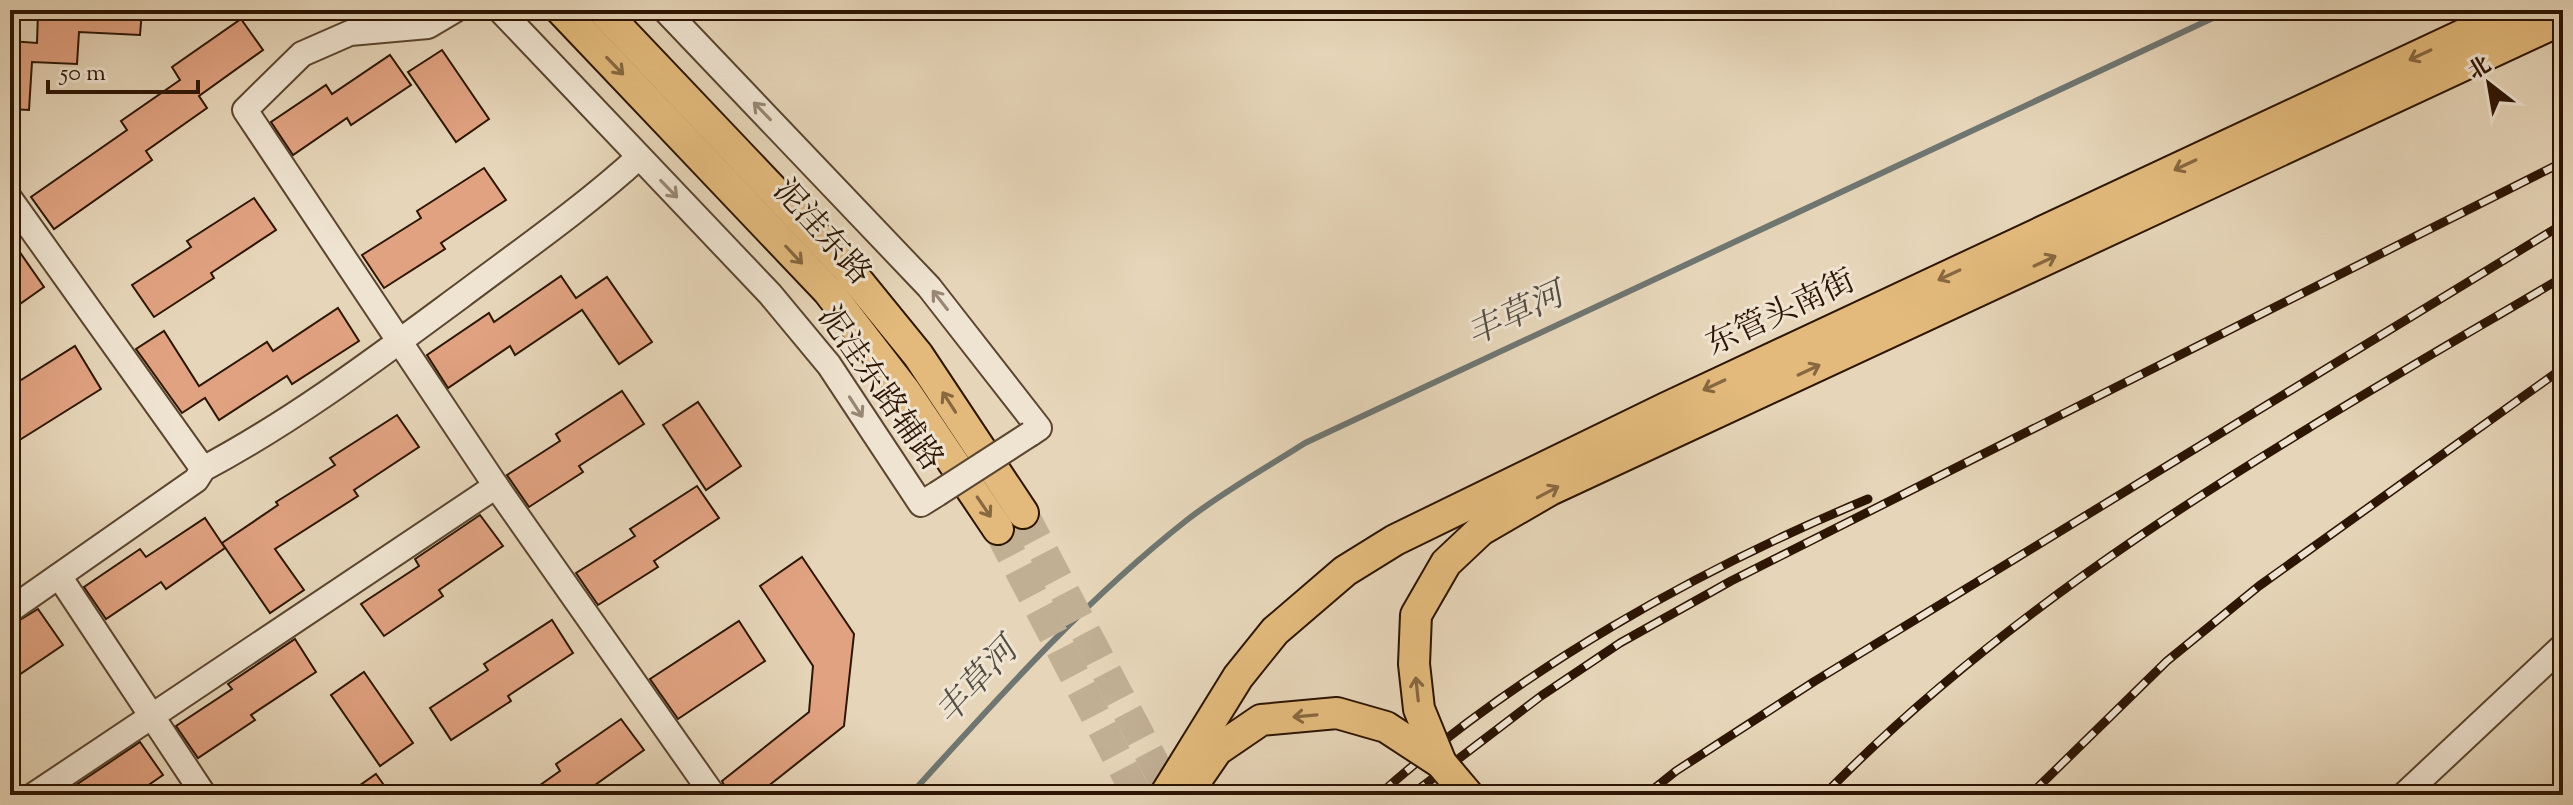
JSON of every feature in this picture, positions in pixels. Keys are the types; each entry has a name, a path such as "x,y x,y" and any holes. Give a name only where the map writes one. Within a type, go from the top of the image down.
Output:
{"main road":[{"name":"泥洼东路","path":"561,10 828,291 1010,521 918,355 848,269 602,10"},
{"name":"东管头南街","path":"1165,795 1238,677 1275,631 1345,571 1395,540 1666,408 2516,10"},
{"name":"东管头南街","path":"1441,763 1419,709 1414,664 1416,615 1446,563 1481,530 1550,490 2563,19"},
{"path":"1186,795 1217,750 1261,720 1337,713 1386,727 1441,763 1468,795"}],"street":[{"path":"455,10 428,26 350,33 302,54 245,110 496,486 713,795"},
{"name":"泥洼东路辅路","path":"500,10 770,294 829,365 921,504 1039,428 929,287 665,10"},
{"path":"10,610 196,480 203,469 272,433 400,342 600,192 639,157"},
{"path":"10,199 203,469"},
{"path":"34,795 496,486"},
{"path":"59,576 204,795"},
{"path":"2404,795 2563,646"}],"building":[{"path":"72,10 142,10 140,35 79,32 77,64 32,62 29,110 10,109 10,41 37,43 38,12 72,14"},
{"path":"241,19 263,50 199,96 207,108 146,151 152,160 54,229 31,197 127,130 121,121 180,80 172,67"},
{"path":"442,50 489,119 456,142 408,72"},
{"path":"390,55 411,85 351,125 347,118 293,155 271,122 326,85 332,94"},
{"path":"484,168 506,200 441,243 445,249 384,288 362,255 421,218 417,211"},
{"path":"254,198 276,230 211,273 214,278 154,317 132,285 191,247 187,241"},
{"path":"10,238 44,287 10,311"},
{"path":"561,276 576,298 607,277 652,342 619,364 582,310 515,355 510,346 448,388 427,355 489,313 494,322"},
{"path":"338,308 359,341 292,384 287,376 219,420 205,398 182,413 136,349 164,331 199,386 267,342 273,351"},
{"path":"75,346 101,389 10,446 10,387"},
{"path":"622,391 644,424 579,466 583,472 529,507 507,475 560,441 556,434"},
{"path":"698,402 741,466 706,490 663,425"},
{"path":"397,415 419,447 354,490 358,496 275,549 304,590 270,613 222,543 278,505 276,502 335,465 330,458"},
{"path":"697,486 719,518 654,561 658,567 598,605 576,573 635,536 630,529"},
{"path":"480,515 503,546 439,590 443,596 384,636 361,604 419,566 415,559"},
{"path":"205,518 225,548 166,589 161,582 106,619 84,587 140,549 146,557"},
{"path":"802,557 854,634 844,726 757,795 729,795 722,781 809,712 813,666 760,586"},
{"path":"38,609 63,645 10,681 10,626"},
{"path":"552,620 573,653 508,696 511,701 451,740 430,708 488,670 484,664"},
{"path":"739,621 765,661 678,719 650,679"},
{"path":"295,639 316,672 251,715 255,720 198,758 176,726 232,689 228,684"},
{"path":"364,672 413,743 380,766 331,695"},
{"path":"621,719 644,750 581,795 526,795 560,771 556,764"},
{"path":"140,742 163,775 134,795 61,795"},
{"path":"376,774 391,795 346,795"}],"waterway":[{"name":"丰草河","path":"910,795 1043,652 1113,583 1201,509 1305,443 2230,10"}],"tunnel":[{"path":"1023,513 1171,795"},
{"path":"998,529 1137,795"}],"railway":[{"path":"1411,795 1541,696 1620,643 1731,581 2563,162"},
{"path":"1646,795 1676,771 1815,681 2563,224"},
{"path":"1824,795 1906,717 1992,644 2083,576 2271,451 2563,277"},
{"path":"2030,795 2167,661 2259,586 2563,368"},
{"path":"1379,795 1490,706 1611,627 1739,558 1868,499"}]}
